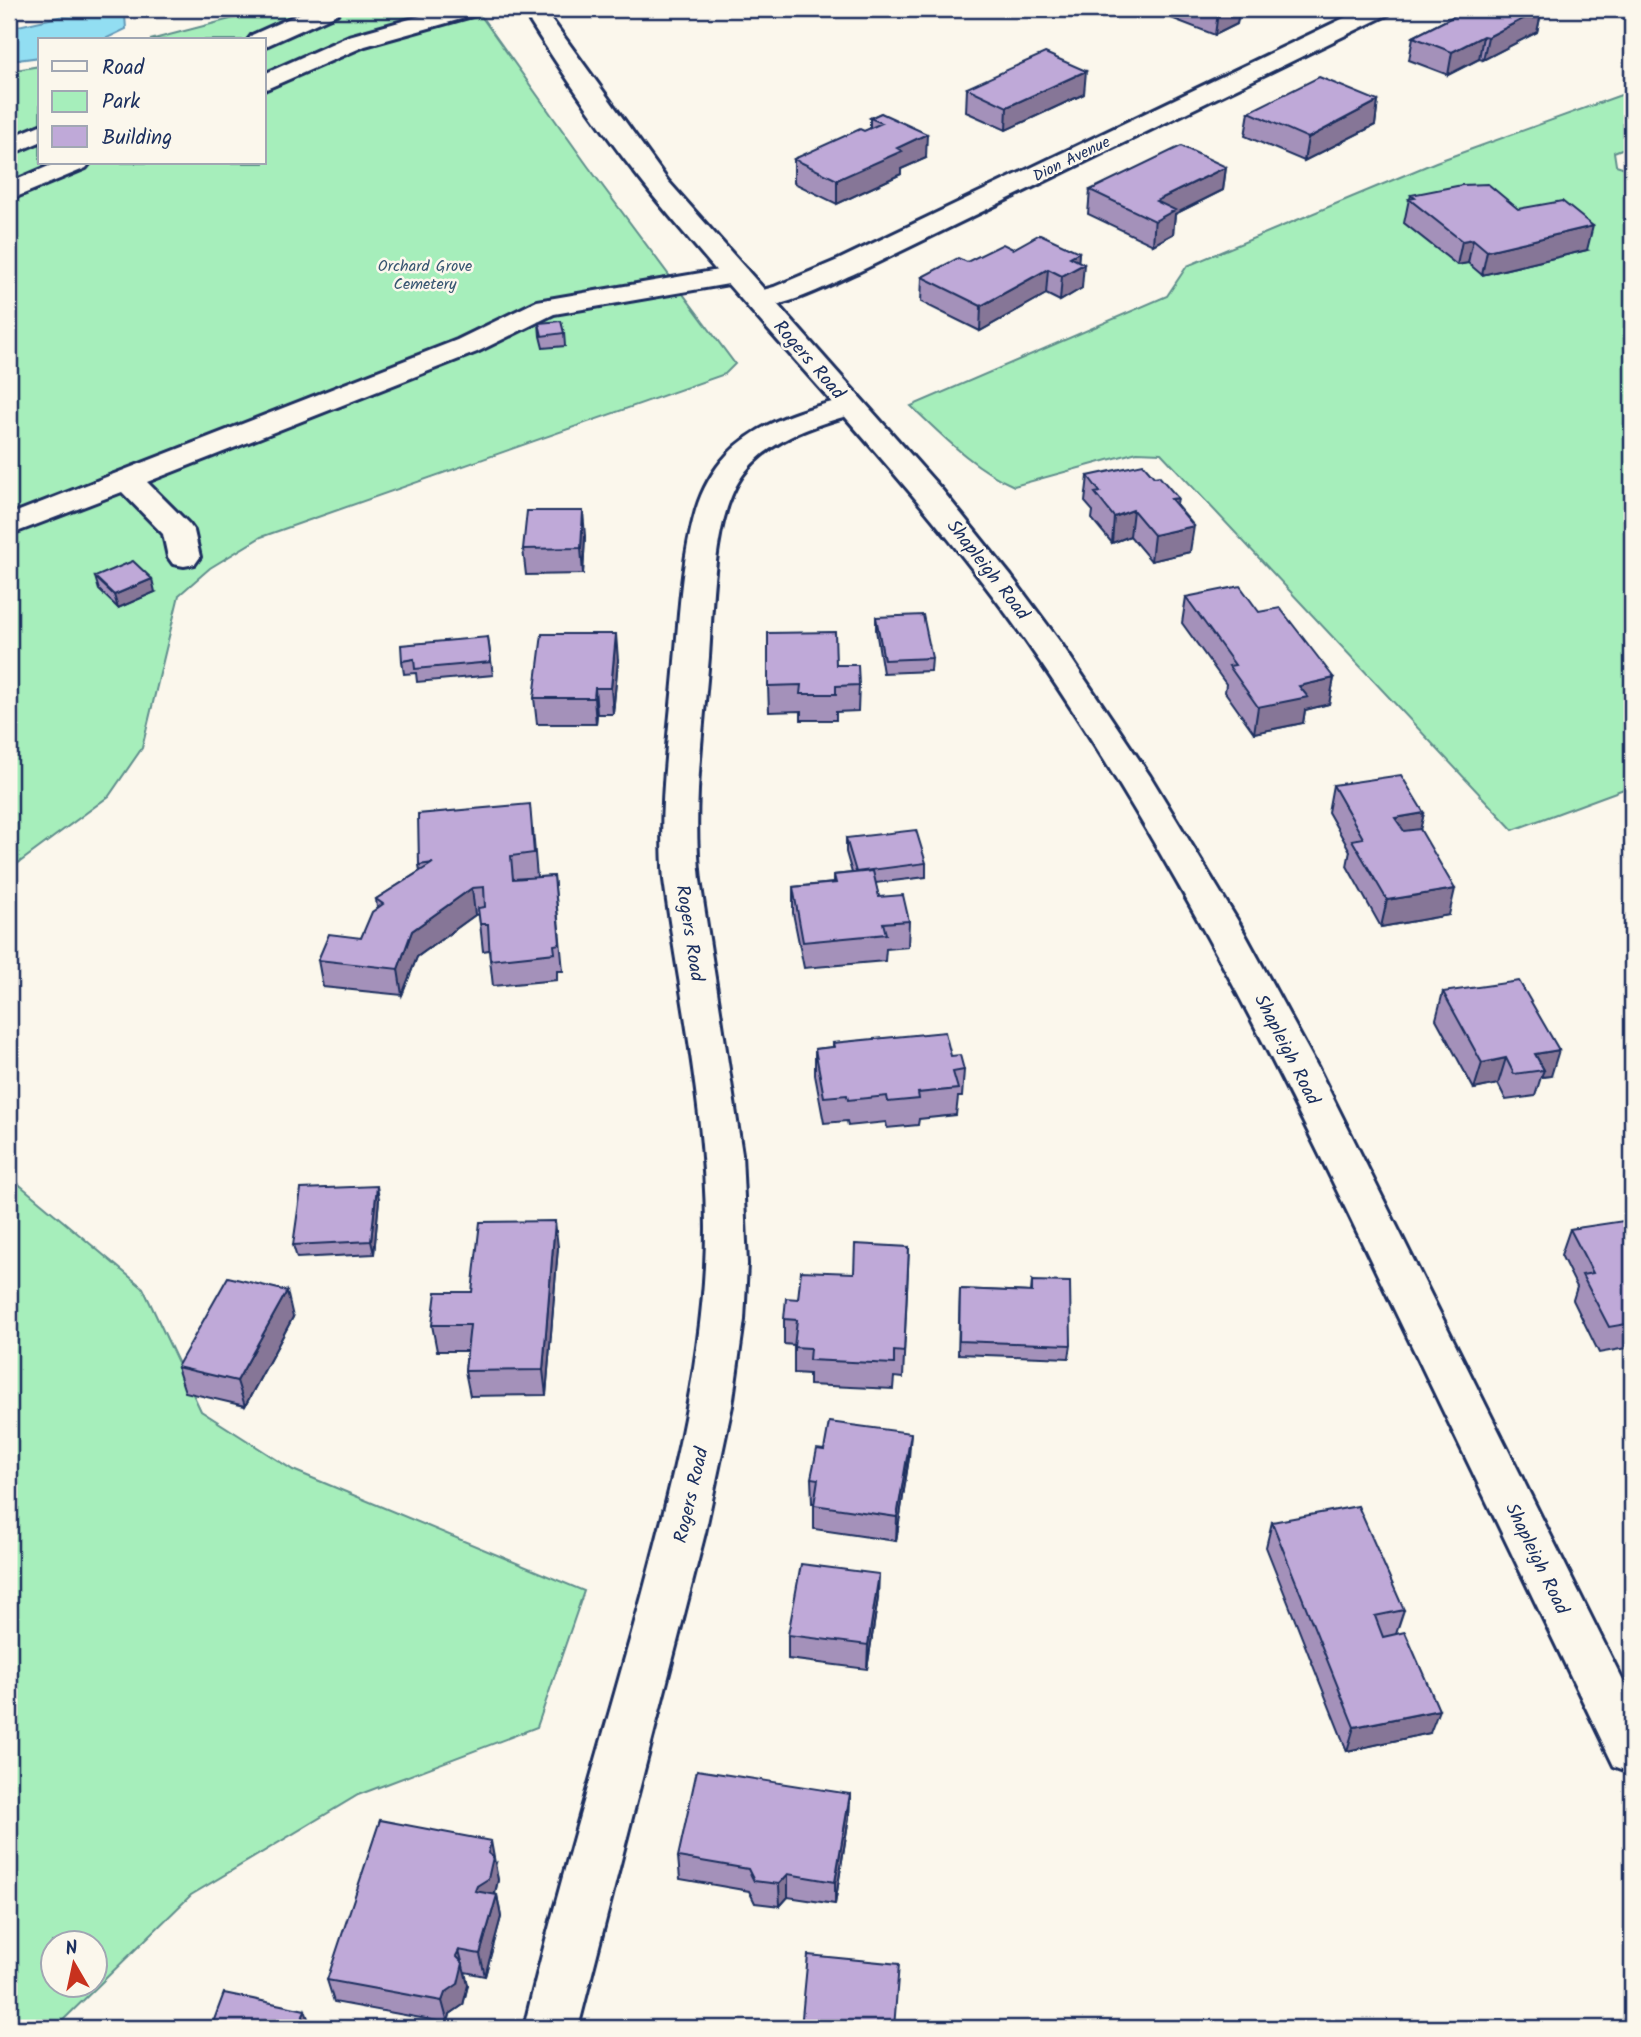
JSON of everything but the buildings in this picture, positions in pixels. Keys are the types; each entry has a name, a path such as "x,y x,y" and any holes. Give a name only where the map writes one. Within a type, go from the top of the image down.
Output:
{"street":[{"path":"265,38 330,9"},
{"path":"266,82 357,41 471,9"},
{"name":"Rogers Road","path":"533,9 611,124 660,187 851,406 806,418 777,432 739,459 723,480 716,497 702,563 680,804 682,877 709,1040 727,1205 723,1316 707,1419 680,1541 551,2028"},
{"name":"Dion Avenue","path":"758,300 784,293 848,266 1381,9"},
{"path":"9,147 38,134"},
{"path":"9,192 75,164"},
{"path":"9,526 467,346 547,307 736,275"},
{"name":"Shapleigh Road","path":"851,406 947,515 1035,628 1150,800 1249,972 1298,1068 1632,1750"},
{"path":"127,480 178,531 184,557"}],"green space":[{"name":"Orchard Grove Cemetery","path":"269,9 476,9 587,165 735,364 725,374 261,537 210,568 179,595 142,748 109,796 9,870 9,71 38,66 38,164 266,164 266,38 158,38"},
{"path":"1632,91 1632,145 1614,152 1616,165 1632,170 1632,786 1513,830 1161,453 1137,452 1014,486 972,461 911,406 1167,296 1187,266 1436,162"},
{"path":"9,1176 143,1288 201,1411 293,1470 584,1591 537,1727 358,1795 191,1895 108,1976 108,1928 38,1928 38,1998 86,1998 55,2028 9,2028"}],"water":[{"path":"99,12 125,15 126,29 107,38 38,38 38,57 9,61 9,28 63,16"}]}
